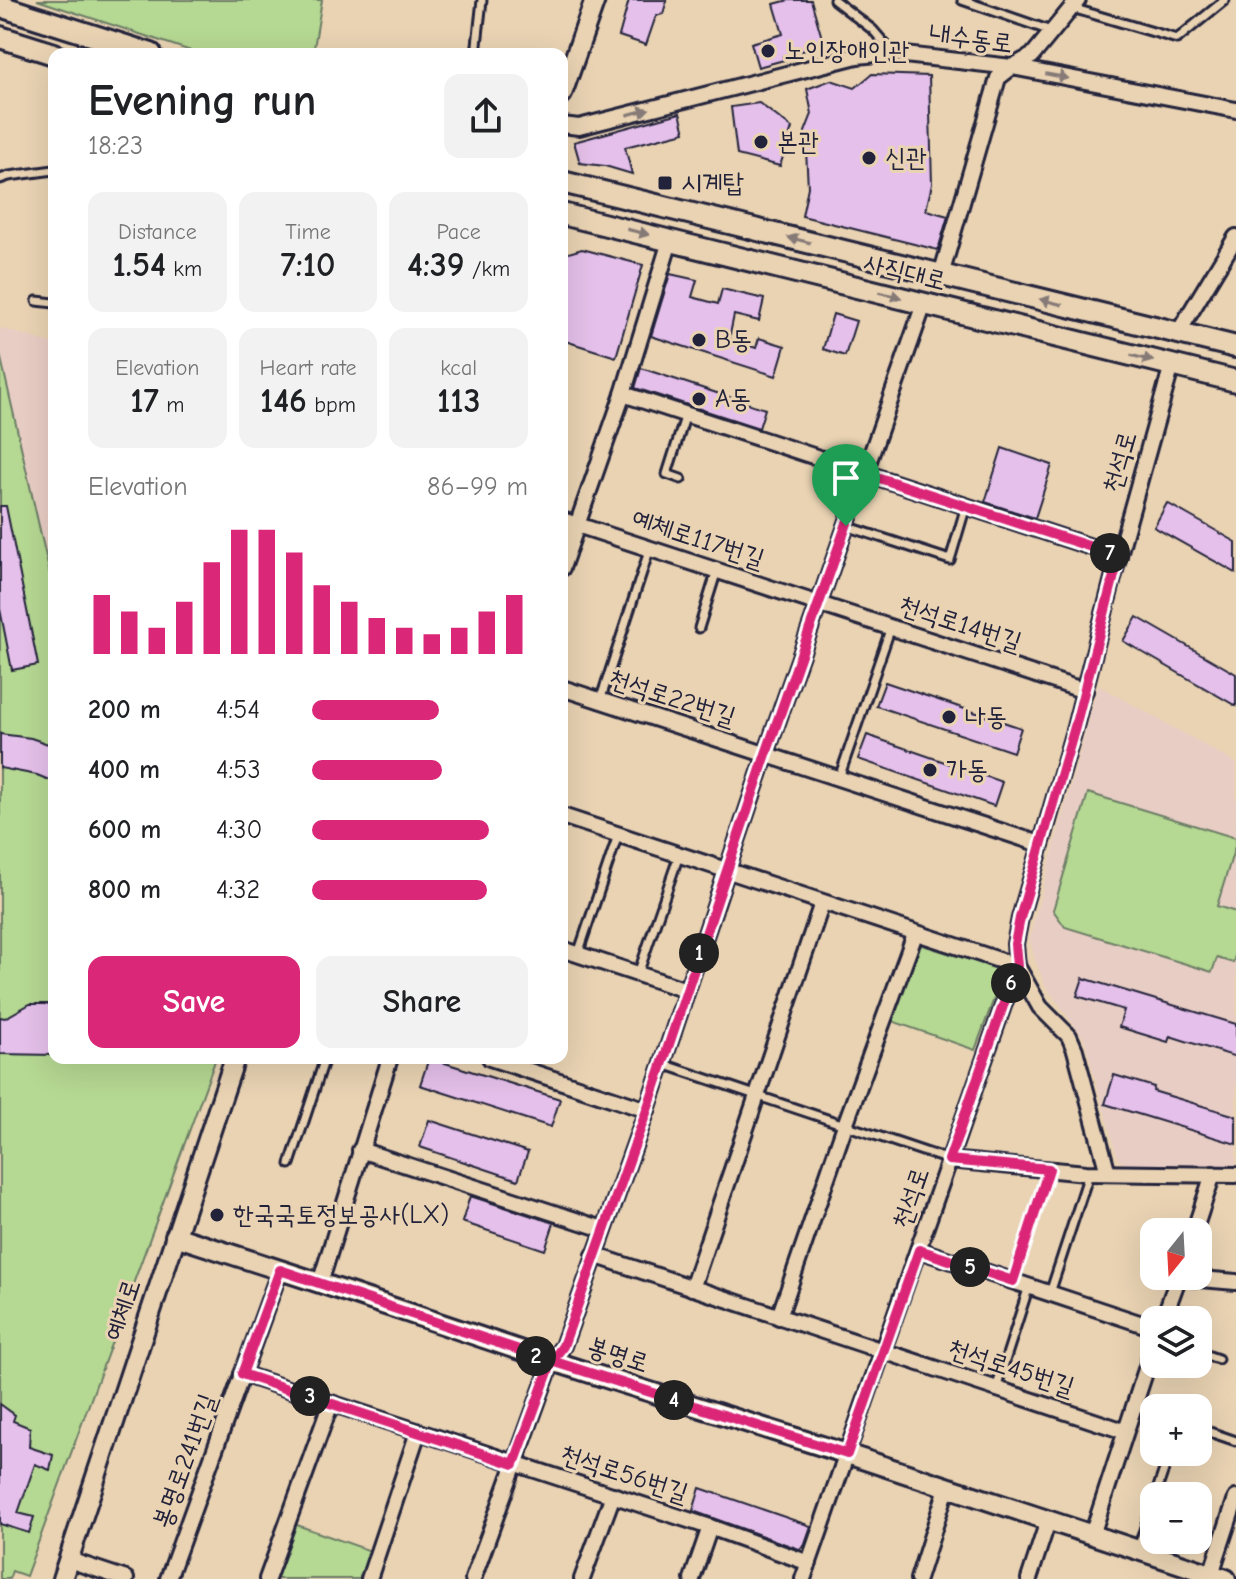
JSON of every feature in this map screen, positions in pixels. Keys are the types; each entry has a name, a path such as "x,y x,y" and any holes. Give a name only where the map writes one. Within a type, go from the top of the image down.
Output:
{"main road":[{"path":"0,6 132,48"},
{"path":"0,37 48,52"},
{"name":"사직대로","path":"568,183 1236,347"},
{"name":"사직대로","path":"568,216 1236,381"}],"street":[{"path":"568,77 595,0"},
{"path":"941,275 998,78 1032,56 1075,4"},
{"name":"내수동로","path":"568,126 579,127 857,56 894,54 1012,67 1236,110"},
{"path":"1178,333 1236,237"},
{"path":"569,522 623,394 670,241"},
{"path":"473,1579 552,1361 563,1346 647,1110 766,754 924,304"},
{"name":"천석로","path":"803,1579 1017,966 1015,944 1020,918 1085,691 1172,365"},
{"path":"623,394 1119,556"},
{"name":"예체로117번길","path":"569,522 819,603"},
{"name":"천석로14번길","path":"819,603 1085,691"},
{"name":"천석로22번길","path":"568,690 1040,844"},
{"path":"568,818 1017,966 1040,1007 1069,1036 1108,1173"},
{"path":"692,1288 822,903"},
{"path":"779,1317 915,934"},
{"path":"568,951 686,990"},
{"name":"예체로","path":"62,1579 233,1064"},
{"path":"320,1283 388,1064"},
{"path":"508,1064 647,1110"},
{"path":"360,1150 603,1229"},
{"path":"949,1160 1090,1173 1236,1175"},
{"path":"1199,1218 1213,1174"},
{"name":"봉명로","path":"175,1236 1219,1576"},
{"path":"919,1250 1140,1323"},
{"name":"천석로45번길","path":"594,1255 1124,1431"},
{"name":"봉명로241번길","path":"168,1579 280,1270"},
{"path":"1212,1279 1236,1282"},
{"name":"천석로56번길","path":"242,1374 710,1527 809,1563"},
{"path":"1092,1535 1142,1378"},
{"path":"267,1579 331,1403"},
{"path":"369,1579 418,1432"},
{"path":"918,1579 947,1488"},
{"path":"582,1579 613,1495"},
{"path":"1219,1576 1236,1498"},
{"path":"1029,1579 1048,1521"},
{"path":"692,1579 710,1527"},
{"path":"69,1560 126,1579"}],"lane":[{"path":"477,48 482,0"},
{"path":"834,0 873,30 894,54"},
{"path":"962,0 1051,31"},
{"path":"989,9 993,0"},
{"path":"1075,4 1177,39 1225,0"},
{"path":"0,179 48,171"},
{"path":"37,301 48,302"},
{"path":"681,479 667,474 686,414"},
{"path":"846,526 950,560 966,506"},
{"path":"600,701 650,548"},
{"path":"699,628 717,570"},
{"path":"839,778 891,627"},
{"path":"578,954 618,834"},
{"path":"638,974 679,854"},
{"path":"661,1063 949,1160"},
{"path":"290,1164 323,1064"},
{"path":"1013,1281 1049,1169"},
{"path":"1050,1293 1090,1173"},
{"path":"996,1389 1029,1286"},
{"path":"1212,1357 1218,1359"},
{"path":"1133,1405 1140,1407"},
{"path":"1212,1433 1236,1441"},
{"path":"1138,1550 1140,1544"}],"shaded area":[{"path":"0,328 48,342 48,566 0,354"},
{"path":"1098,685 1236,763 1236,1167 1127,1166 1118,1159 1084,1039 1045,985 1035,960 1030,940 1033,924"}],"green space":[{"path":"37,0 322,0 314,48 182,48"},
{"path":"0,354 48,566 48,1064 214,1064 26,1576 12,1571 9,1579 0,1579"},
{"path":"1088,793 1236,838 1217,906 1236,912 1233,963 1217,958 1212,972 1065,927 1053,910"},
{"path":"922,945 993,967 1002,977 975,1050 889,1020 913,954"},
{"path":"294,1524 371,1551 362,1579 274,1579"}],"building":[{"path":"629,0 667,0 663,14 656,16 646,45 619,36"},
{"path":"811,0 824,45 783,56 784,60 758,67 751,43 783,34 774,4"},
{"name":"신관","path":"872,74 929,76 932,184 926,210 948,216 938,250 802,216 808,187 805,132 812,114 807,89 831,80 855,88"},
{"name":"본관","path":"759,103 792,128 780,166 737,155 731,107"},
{"path":"680,113 685,132 625,147 632,174 580,163 574,142"},
{"path":"582,249 643,265 616,357 568,342 568,253"},
{"path":"670,274 697,280 692,297 718,304 722,289 764,299 759,321 734,315 729,339 756,348 759,338 785,346 776,376 651,336"},
{"path":"833,314 856,321 845,356 823,349"},
{"name":"A동","path":"641,368 765,409 759,428 635,388"},
{"path":"1002,448 1052,465 1035,518 985,502"},
{"path":"1167,503 1236,542 1236,573 1154,527"},
{"path":"0,506 6,506 38,665 12,670 0,609"},
{"path":"1137,617 1236,674 1236,706 1123,641"},
{"name":"나동","path":"885,682 1021,728 1013,752 876,706"},
{"path":"0,734 48,744 48,780 0,768"},
{"name":"가동","path":"867,735 1002,782 994,806 858,759"},
{"path":"1083,978 1236,1024 1236,1057 1170,1036 1168,1042 1119,1027 1124,1010 1077,996"},
{"path":"30,1004 48,1004 48,1055 0,1054 0,1017 5,1018"},
{"path":"427,1064 448,1064 560,1099 551,1127 420,1085"},
{"path":"1114,1075 1154,1087 1153,1091 1236,1116 1236,1144 1105,1104"},
{"path":"429,1120 528,1152 518,1180 420,1147"},
{"path":"470,1196 554,1223 545,1250 462,1222"},
{"path":"0,1404 15,1415 13,1421 30,1428 29,1447 53,1455 50,1470 35,1464 18,1513 34,1517 29,1533 0,1524"},
{"path":"700,1488 811,1526 804,1546 799,1549 693,1511"}],"place":[{"name":"노인장애인관","path":"768,51"},
{"name":"본관","path":"761,142"},
{"name":"신관","path":"869,158"},
{"name":"시계탑","path":"665,183"},
{"name":"B동","path":"699,340"},
{"name":"A동","path":"699,399"},
{"name":"나동","path":"949,717"},
{"name":"가동","path":"930,770"},
{"name":"한국국토정보공사(LX)","path":"217,1215"}],"route":[{"path":"846,526 647,1110 563,1346 552,1361 280,1270 242,1374 514,1464 552,1361 847,1454 919,1250 1013,1281 1049,1169 949,1160 1017,966 1015,944 1020,918 1075,727 1119,556 864,473 846,526"}]}
